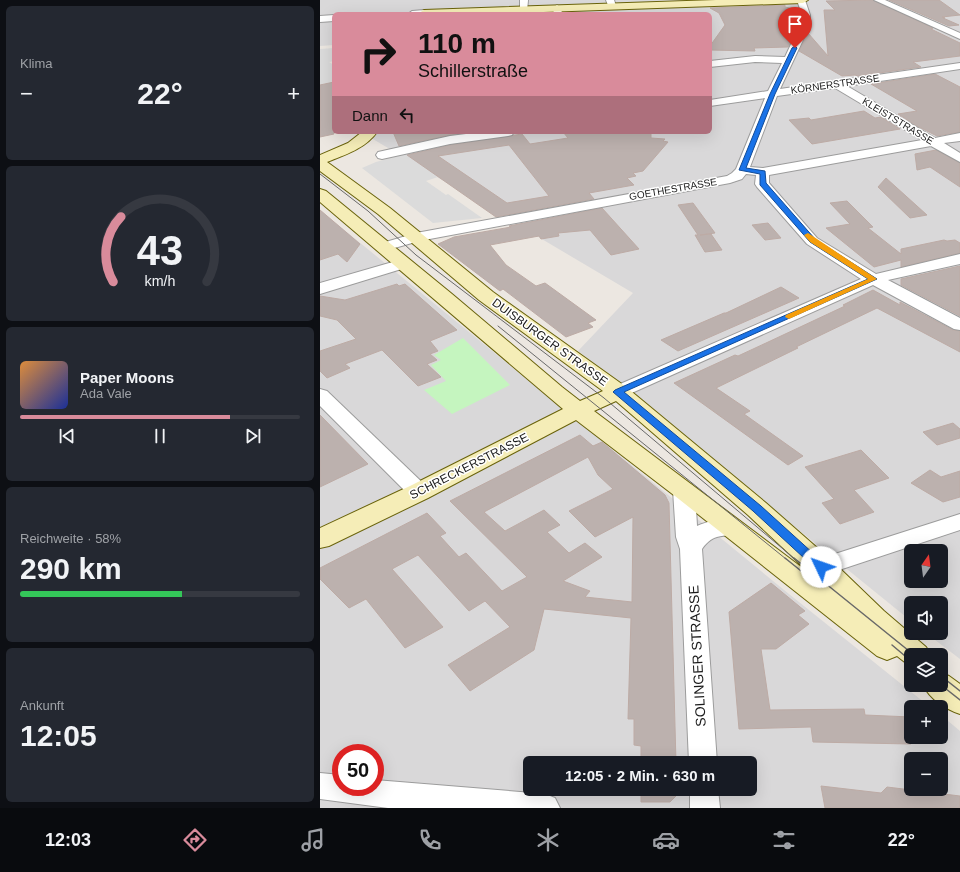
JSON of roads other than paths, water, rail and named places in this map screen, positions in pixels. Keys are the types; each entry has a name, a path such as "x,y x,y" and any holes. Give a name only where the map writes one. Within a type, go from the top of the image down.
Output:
{"main road":[{"path":"446,12 524,5 558,11 611,3 802,0"},
{"path":"424,12 426,2"},
{"path":"320,150 364,134"},
{"path":"320,160 351,147 362,140 367,134"},
{"name":"DUISBURGER STRASSE","path":"320,164 384,211 492,300 618,392 757,509 821,567 874,619 908,648"},
{"path":"320,194 554,392 904,660"},
{"name":"SCHRECKERSTRASSE","path":"320,539 419,492 578,410 618,392"},
{"path":"948,682 960,693"},
{"path":"948,692 960,701"}],"street":[{"path":"802,0 807,22 772,94 742,170 763,172 960,137"},
{"path":"878,0 960,36"},
{"path":"320,19 332,18"},
{"path":"712,64 755,59 789,60"},
{"name":"KÖRNERSTRASSE","path":"712,103 960,66"},
{"name":"KLEISTSTRASSE","path":"836,84 960,158"},
{"path":"382,155 450,140 494,134"},
{"name":"GOETHESTRASSE","path":"384,247 416,238 730,179 737,176 742,170"},
{"path":"763,172 762,184 812,241 856,269 960,325"},
{"path":"618,392 874,279 960,259"},
{"path":"320,289 322,287 403,264"},
{"path":"320,395 419,492"},
{"name":"SOLINGER STRASSE","path":"684,490 687,537 691,548 703,756"},
{"path":"821,567 960,522"},
{"path":"691,548 699,535 709,530 732,527"},
{"path":"320,786 411,802 546,808"},
{"path":"705,796 706,808"}],"tram line":[{"path":"320,174 368,211 416,255 604,398 795,559"},
{"path":"498,326 786,559"},
{"path":"785,558 821,587"},
{"path":"794,558 905,648"},
{"path":"892,645 904,655"},
{"path":"948,682 960,691"},
{"path":"948,691 960,700"}]}
